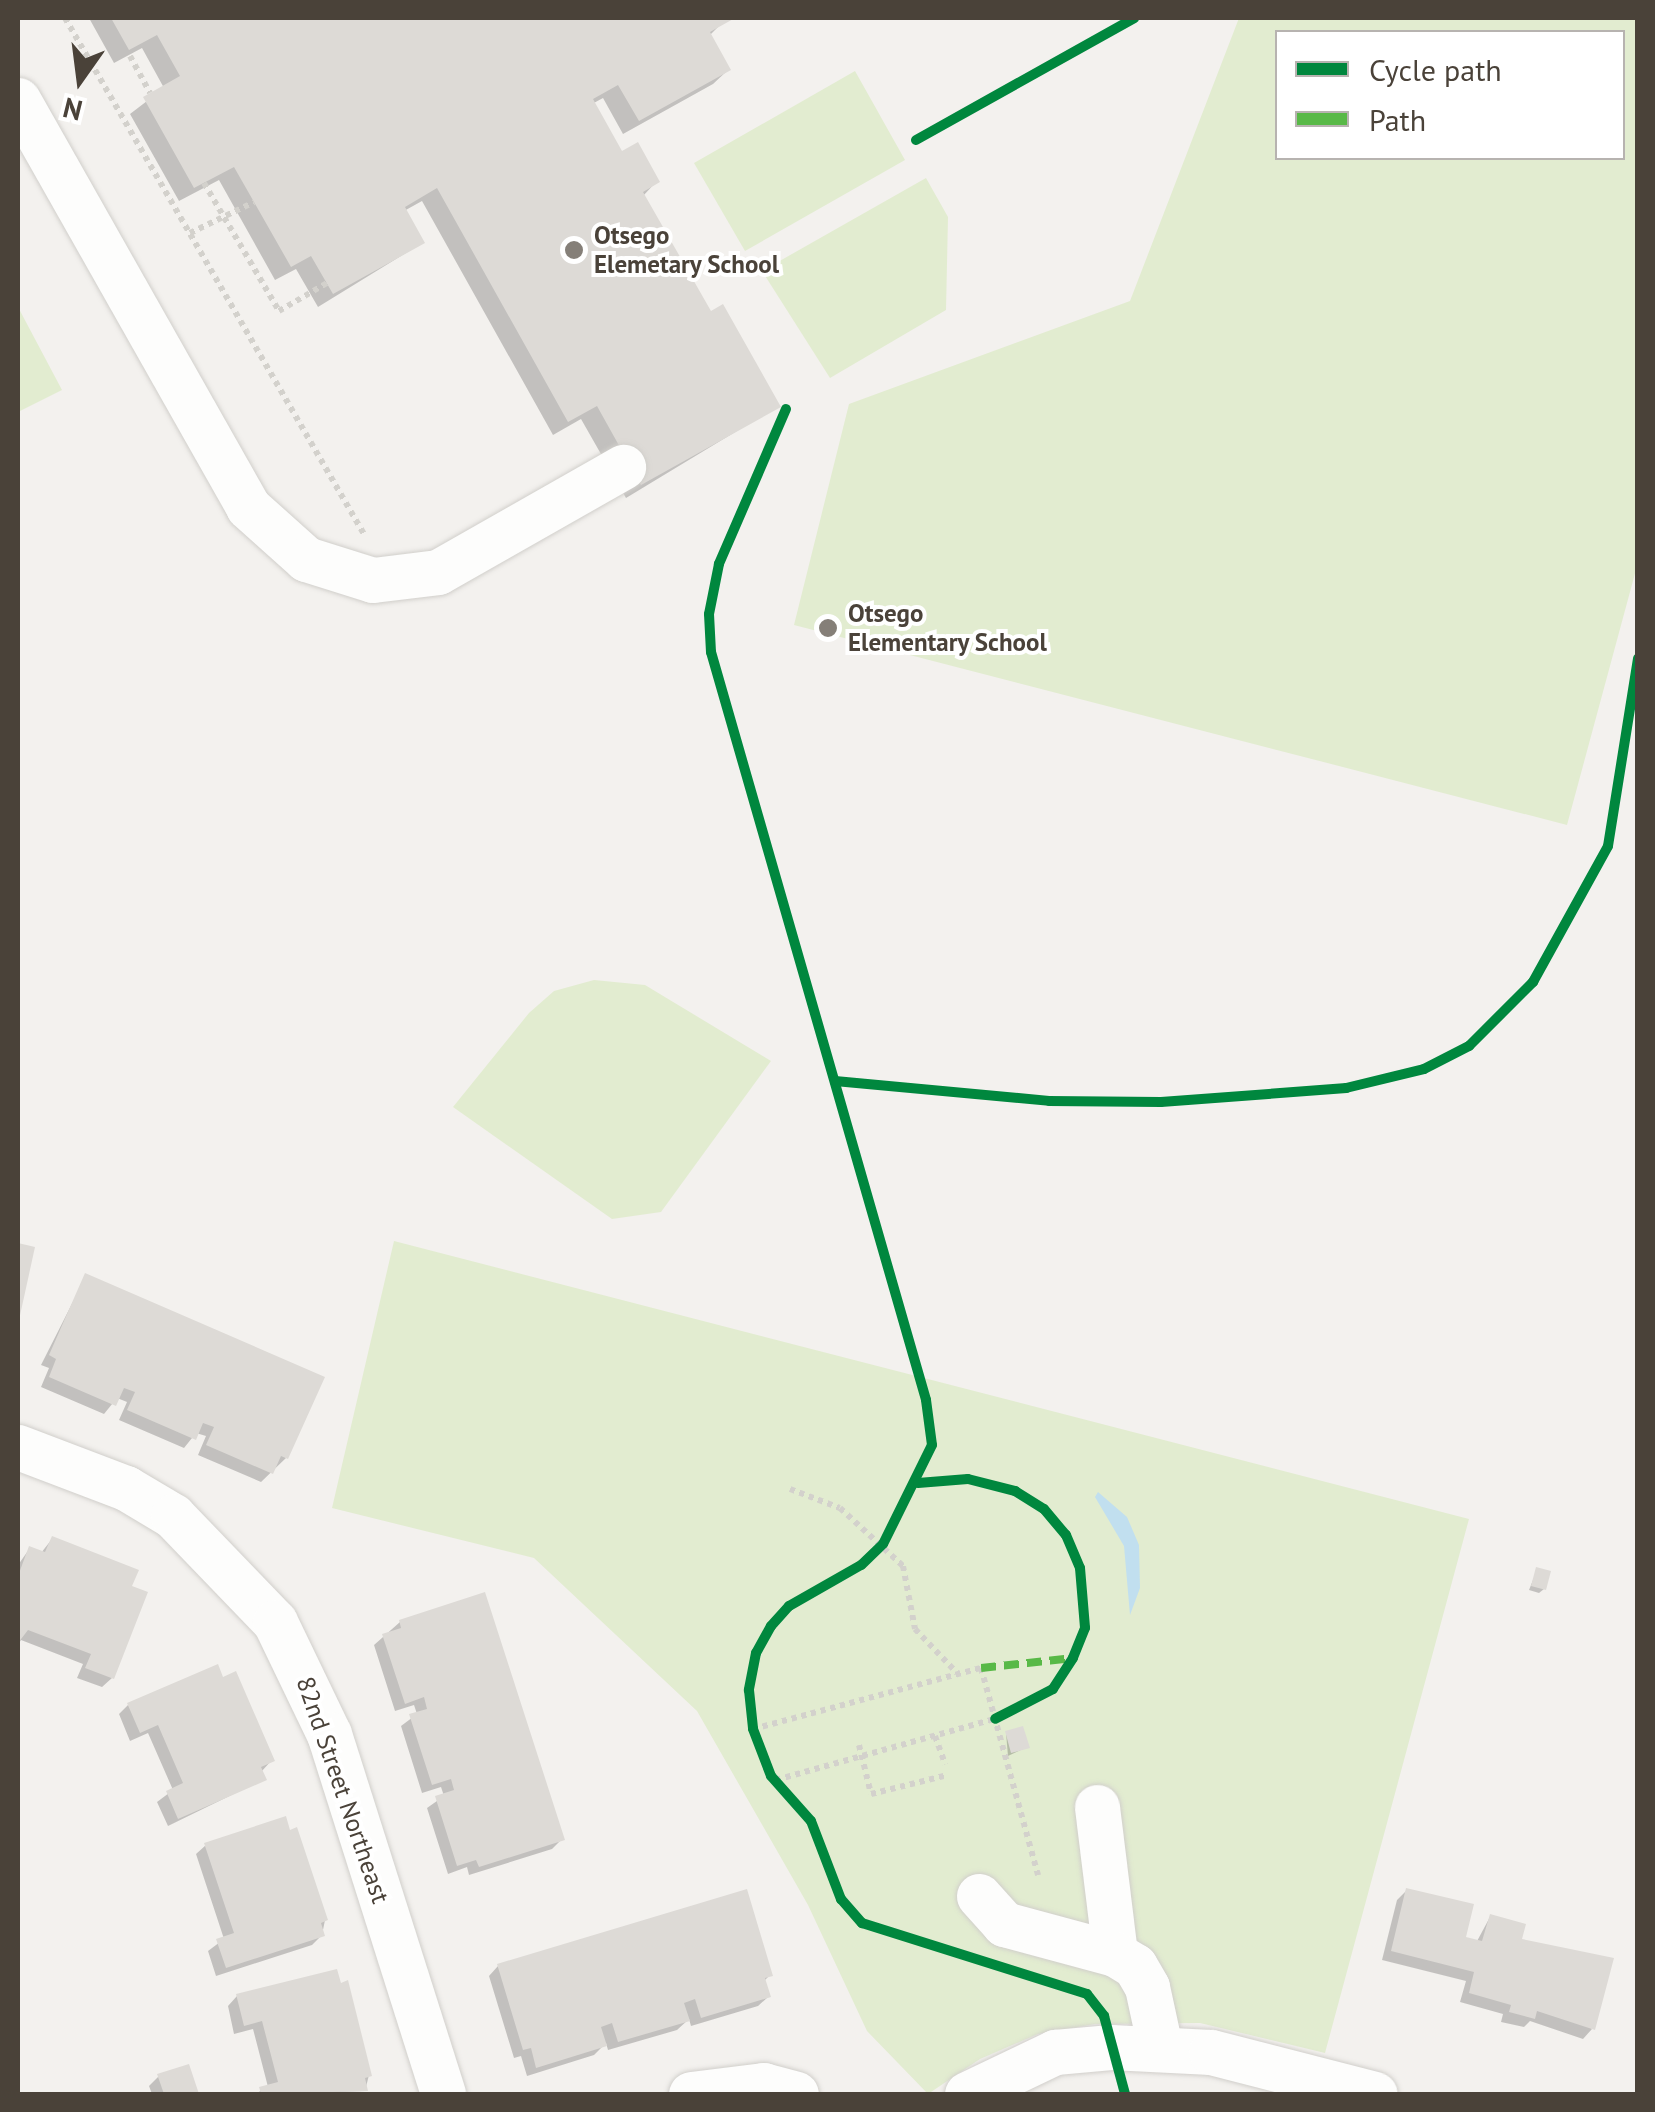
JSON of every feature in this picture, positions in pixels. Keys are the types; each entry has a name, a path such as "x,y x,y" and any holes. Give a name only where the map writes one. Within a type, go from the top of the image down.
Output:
{"street":[{"path":"18,100 248,507 306,560 391,580 438,572 623,468"},
{"name":"82nd Street Northeast","path":"18,1447 53,1456 172,1516 275,1622 329,1734 443,2094"},
{"path":"1098,1806 1114,1954"},
{"path":"979,1896 1004,1924 1114,1954 1135,1966 1147,1986 1160,2047"},
{"path":"967,2094 1055,2052 1160,2047 1211,2052 1376,2094"},
{"path":"691,2094 763,2085 796,2094"}],"path":[{"path":"65,18 391,580"},
{"path":"130,56 150,93"},
{"path":"204,183 279,311 326,283"},
{"path":"190,234 254,202"},
{"path":"790,1488 840,1508 903,1566 915,1629 958,1674"},
{"path":"753,1729 981,1668 1038,1876"},
{"path":"776,1780 995,1720"},
{"path":"935,1736 945,1764"},
{"path":"858,1745 872,1794 948,1774"}],"green space":[{"path":"1239,18 1637,18 1637,566 1567,825 794,625 849,404 1130,301"},
{"path":"855,71 905,160 745,251 694,163"},
{"path":"926,178 948,217 946,310 830,378 762,271"},
{"path":"18,307 62,390 18,412"},
{"path":"594,980 645,985 771,1061 661,1212 612,1219 453,1107 529,1013 554,991"},
{"path":"394,1241 1469,1519 1325,2053 1200,2023 1095,2024 1038,2034 980,2059 928,2094 867,2031 808,1905 697,1711 534,1558 332,1508"}],"water":[{"path":"1098,1492 1127,1517 1139,1545 1140,1588 1130,1615 1124,1546 1095,1497"}],"building":[{"name":"Otsego Elemetary School","path":"111,18 735,18 710,32 731,70 639,121 618,85 593,99 622,151 638,142 660,182 643,192 711,311 723,304 781,407 641,485 597,406 568,422 437,188 405,207 425,243 333,294 311,256 291,267 234,167 194,188 143,97 180,76 157,35 129,50"},
{"path":"18,1243 35,1247 19,1320 18,1319"},
{"path":"85,1273 325,1377 288,1459 281,1456 273,1474 206,1445 214,1427 203,1423 196,1440 127,1410 135,1392 124,1388 116,1406 49,1377 56,1359 49,1355"},
{"path":"52,1536 139,1570 132,1586 148,1592 114,1679 85,1668 91,1654 28,1630 18,1643 18,1576 29,1546 45,1552"},
{"path":"1536,1567 1551,1571 1546,1590 1531,1586"},
{"path":"485,1592 565,1840 479,1867 476,1860 457,1866 435,1796 454,1790 451,1779 432,1785 409,1714 427,1709 424,1697 405,1704 382,1634 401,1628 399,1620"},
{"path":"218,1664 223,1677 236,1671 275,1761 261,1767 267,1780 178,1819 166,1791 183,1783 158,1725 140,1733 127,1703"},
{"path":"1023,1726 1030,1748 1011,1753 1005,1731"},
{"path":"286,1816 290,1830 297,1827 328,1920 321,1923 325,1936 226,1968 216,1939 234,1933 204,1843"},
{"path":"1406,1888 1474,1904 1466,1937 1482,1941 1490,1914 1526,1924 1522,1939 1614,1958 1595,2030 1537,2011 1535,2019 1509,2012 1511,2005 1469,1993 1474,1972 1391,1951"},
{"path":"747,1889 773,1976 765,1978 771,1997 701,2018 695,1999 684,2003 690,2021 618,2042 612,2023 601,2027 607,2046 536,2068 531,2048 523,2050 497,1964"},
{"path":"337,1969 341,1983 348,1980 372,2076 365,2078 368,2091 261,2094 259,2087 278,2082 262,2021 244,2026 236,1994"},
{"path":"189,2064 199,2094 164,2094 157,2074"}],"marked path":[{"path":"981,1668 1073,1658"}],"cycle path":[{"path":"916,140 1134,18"},
{"path":"786,409 719,564 709,614 711,652 926,1400 932,1445 883,1544 861,1565 789,1606 771,1626 756,1653 749,1690 753,1729 771,1776 811,1821 841,1899 862,1923 1087,1994 1104,2016 1125,2094"},
{"path":"835,1081 1049,1101 1161,1102 1346,1088 1424,1069 1469,1046 1533,982 1608,846 1638,658"},
{"path":"918,1483 968,1479 1015,1491 1044,1509 1066,1535 1080,1568 1085,1628 1073,1658 1053,1689 995,1719"}],"place":[{"name":"Otsego Elemetary School","path":"574,250"},
{"name":"Otsego Elementary School","path":"828,628"}]}
